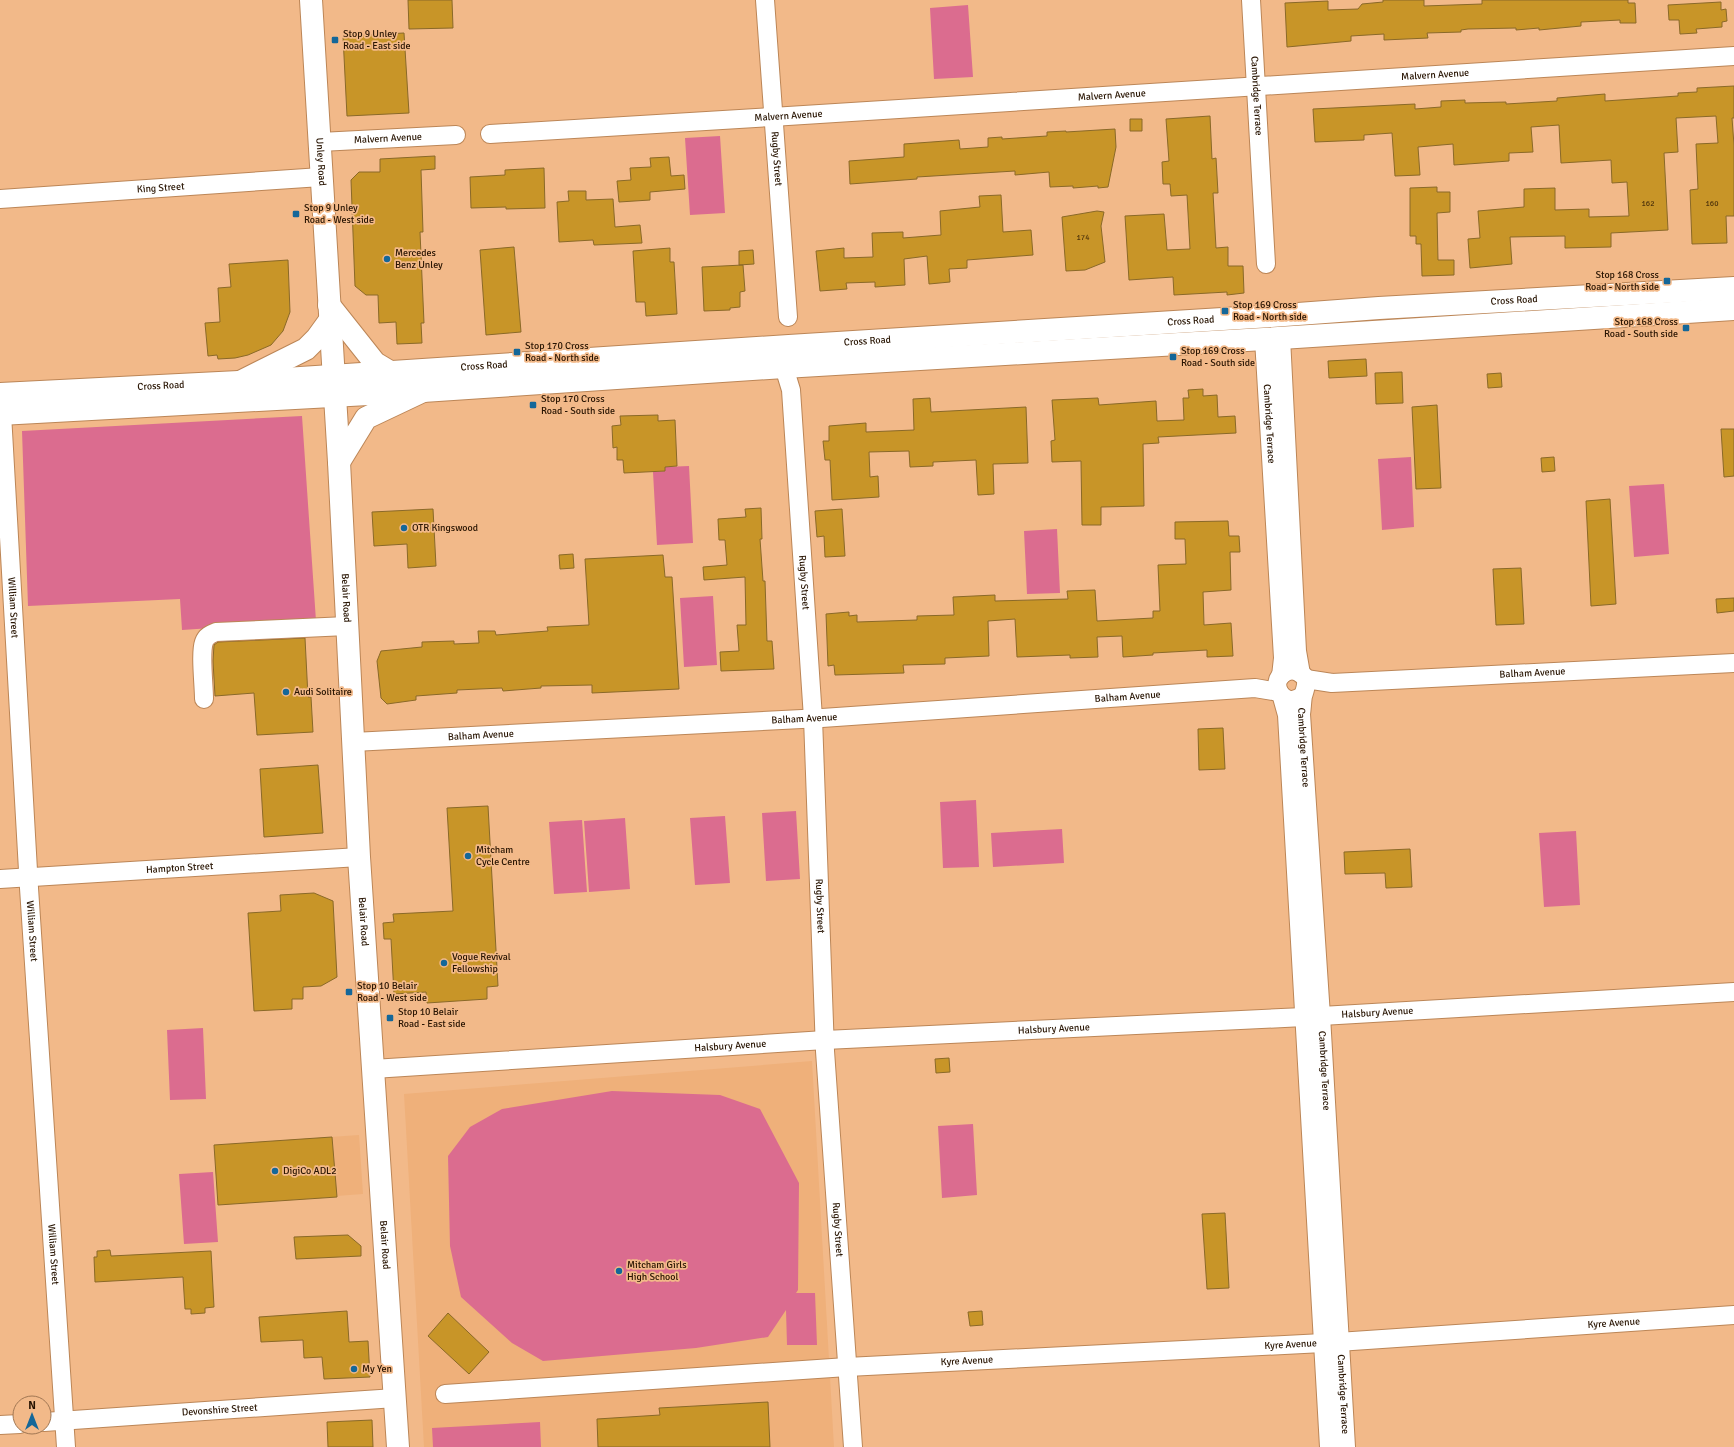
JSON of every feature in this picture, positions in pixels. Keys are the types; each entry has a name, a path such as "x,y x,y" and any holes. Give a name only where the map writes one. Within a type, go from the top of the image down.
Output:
{"main road":[{"name":"Unley Road","path":"311,0 334,386"},
{"name":"Cross Road","path":"1,408 334,386 390,372 1271,316 1387,307 1734,288"},
{"name":"Cross Road","path":"1,408 239,382 423,391 784,367 1272,339 1734,309"},
{"path":"239,382 281,363 306,349 317,338 330,312 375,362 390,372"},
{"path":"1271,316 1272,339"},
{"name":"Belair Road","path":"334,386 359,857 398,1447"},
{"path":"339,462 366,418 423,391"}],"street":[{"name":"Rugby Street","path":"765,0 772,118 788,317"},
{"name":"Cambridge Terrace","path":"1251,0 1266,264"},
{"name":"Malvern Avenue","path":"490,134 772,118 1734,56"},
{"name":"Malvern Avenue","path":"320,142 456,135"},
{"name":"King Street","path":"0,199 321,177"},
{"name":"Cambridge Terrace","path":"1272,339 1288,622 1280,686 1286,715 1299,802 1336,1424 1346,1447"},
{"name":"Rugby Street","path":"784,367 791,390 813,718 825,1040 853,1447"},
{"name":"William Street","path":"1,408 28,878 66,1447"},
{"name":"Cambridge Terrace","path":"1288,622 1297,651 1304,685 1301,714 1299,802"},
{"path":"204,699 203,648 206,638 211,634 216,632 347,626"},
{"name":"Balham Avenue","path":"1304,685 1734,663"},
{"path":"1293,671 1304,685 1296,700 1291,700 1280,686 1284,673 1293,671"},
{"name":"Balham Avenue","path":"353,742 813,718 1280,686"},
{"name":"Hampton Street","path":"0,879 359,857"},
{"name":"Halsbury Avenue","path":"373,1070 825,1040 1312,1016 1734,992"},
{"name":"Kyre Avenue","path":"445,1394 847,1367 1331,1342 1734,1315"},
{"name":"Devonshire Street","path":"52,1422 395,1398"},
{"path":"0,1425 12,1424"},
{"name":"Cambridge Terrace","path":"1329,1447 1336,1424"}],"shaded area":[{"path":"968,5 973,77 934,79 930,8"},
{"path":"720,136 725,213 690,215 685,138"},
{"path":"302,416 316,621 182,630 180,599 28,606 22,431"},
{"path":"1411,457 1414,527 1382,530 1378,459"},
{"path":"689,466 693,543 657,545 653,472 665,471 665,467"},
{"path":"1664,484 1669,554 1634,557 1629,486"},
{"path":"1057,529 1060,593 1027,594 1024,531"},
{"path":"713,596 717,665 684,667 680,598"},
{"path":"976,800 979,867 943,868 940,802"},
{"path":"796,811 800,879 766,881 762,813"},
{"path":"725,816 730,883 695,885 690,818"},
{"path":"625,818 630,889 589,892 584,821"},
{"path":"582,820 587,892 554,894 549,822"},
{"path":"1062,829 1064,863 993,867 991,833"},
{"path":"1576,831 1580,905 1544,907 1539,833"},
{"path":"203,1028 206,1099 170,1100 167,1030"},
{"name":"Mitcham Girls High School","path":"812,1061 834,1447 424,1447 404,1094"},
{"path":"612,1091 720,1095 760,1109 799,1183 798,1290 796,1293 815,1293 817,1345 787,1345 786,1310 768,1337 696,1348 543,1361 512,1343 461,1297 450,1246 448,1156 470,1127 502,1109"},
{"path":"973,1124 977,1195 942,1198 938,1126"},
{"name":"DigiCo ADL2","path":"359,1135 363,1194 218,1205 214,1145"},
{"path":"213,1172 218,1242 184,1244 179,1174"},
{"path":"540,1422 541,1447 433,1447 432,1428"}],"building":[{"path":"408,0 452,0 453,28 409,29"},
{"path":"1383,0 1424,0 1424,6 1482,4 1482,0 1628,0 1628,3 1635,3 1636,23 1620,23 1620,20 1581,22 1581,26 1539,30 1539,28 1516,30 1516,28 1468,29 1461,30 1461,32 1427,33 1428,38 1384,40 1384,34 1351,36 1351,41 1287,47 1285,3 1328,1 1328,10 1358,9 1362,4 1383,2"},
{"path":"1721,2 1721,10 1726,9 1727,21 1722,22 1722,27 1696,29 1697,33 1680,34 1679,20 1669,20 1668,5"},
{"path":"404,33 409,113 347,116 343,36"},
{"path":"1734,86 1734,118 1732,118 1734,145 1734,216 1726,216 1727,243 1692,244 1690,190 1698,189 1696,144 1718,143 1716,116 1676,118 1678,152 1664,153 1668,230 1611,233 1611,247 1565,248 1565,236 1510,237 1512,264 1470,268 1468,239 1480,238 1478,211 1524,207 1524,189 1555,188 1555,210 1589,209 1589,217 1629,216 1627,182 1612,183 1611,160 1561,163 1559,125 1531,127 1533,152 1509,153 1509,161 1454,165 1453,144 1418,147 1420,175 1395,176 1392,133 1364,135 1364,140 1315,142 1313,109 1415,104 1415,109 1441,107 1441,101 1465,100 1465,103 1506,102 1506,104 1557,101 1557,98 1605,94 1605,101 1678,96 1678,93 1697,92 1697,88"},
{"path":"1210,116 1212,159 1216,158 1218,193 1213,193 1216,248 1228,247 1228,266 1243,266 1244,293 1227,295 1227,292 1174,295 1173,277 1129,280 1125,216 1164,214 1167,250 1190,249 1187,195 1171,196 1170,184 1163,184 1162,162 1169,161 1166,119"},
{"path":"1130,119 1142,119 1142,131 1130,131"},
{"path":"1115,129 1116,147 1108,187 1050,187 1049,172 1015,175 1015,171 917,177 917,179 850,184 849,161 904,157 904,144 959,140 960,149 988,147 988,138 1002,137 1002,139 1047,136 1047,132"},
{"name":"Mercedes Benz Unley","path":"435,156 435,169 421,170 423,232 420,232 424,323 421,323 422,343 397,344 396,322 379,323 378,295 366,295 355,286 351,180 359,172 380,172 380,159"},
{"path":"669,157 671,176 684,175 685,189 650,192 650,200 619,202 617,181 631,180 630,168 651,167 650,158"},
{"path":"544,168 545,208 471,208 470,177 505,175 505,170"},
{"path":"1437,187 1437,192 1450,192 1450,212 1437,213 1438,260 1454,260 1454,275 1422,276 1421,244 1416,244 1416,236 1410,236 1410,188"},
{"path":"568,191 586,191 586,200 613,199 615,227 640,225 642,243 594,245 593,240 559,242 557,202 569,201"},
{"path":"1001,195 1003,232 1031,230 1033,255 967,260 967,268 949,269 950,282 929,284 927,256 904,259 905,285 875,287 875,282 846,283 847,289 820,291 816,251 844,248 844,258 873,257 872,233 903,232 903,238 941,235 940,211 980,207 979,196"},
{"path":"1097,211 1104,212 1101,226 1105,262 1085,270 1066,271 1062,217"},
{"path":"514,247 521,332 486,335 480,250"},
{"path":"670,248 670,262 674,262 677,314 646,316 645,302 636,302 633,251"},
{"path":"753,250 754,264 739,265 739,251"},
{"path":"288,260 290,312 283,331 271,345 248,355 235,358 218,359 217,355 208,356 205,323 220,322 218,288 231,287 229,264"},
{"path":"743,265 745,291 740,292 740,307 730,308 730,310 704,311 702,267"},
{"path":"1366,359 1367,376 1329,378 1328,361"},
{"path":"1402,372 1403,403 1376,404 1375,373"},
{"path":"1501,373 1502,387 1488,388 1487,374"},
{"path":"1203,389 1203,396 1217,395 1218,417 1235,416 1236,433 1158,437 1159,443 1143,444 1144,506 1101,507 1101,525 1082,525 1081,461 1052,462 1051,441 1055,440 1052,400 1098,398 1099,405 1156,401 1157,421 1184,420 1183,398 1189,398 1188,390"},
{"path":"930,398 931,412 1026,407 1028,463 993,464 994,494 978,495 976,460 933,462 933,466 910,467 909,451 869,452 870,477 878,476 879,497 832,500 830,460 825,460 823,441 829,441 829,426 866,423 866,432 914,430 913,399"},
{"path":"1437,405 1441,488 1416,489 1412,407"},
{"path":"658,415 658,421 675,420 677,466 665,467 665,471 624,473 623,460 617,460 617,447 613,448 612,426 621,425 620,416"},
{"path":"1721,429 1734,429 1734,476 1724,477"},
{"path":"1554,457 1555,471 1542,472 1541,458"},
{"path":"1610,499 1616,604 1591,606 1586,501"},
{"path":"761,508 762,539 760,539 763,581 765,581 767,641 772,641 774,669 721,671 720,652 739,651 737,625 746,625 745,577 704,580 703,567 727,565 725,540 719,540 718,519 746,517 745,509"},
{"name":"OTR Kingswood","path":"433,509 436,566 408,568 407,544 374,546 372,512"},
{"path":"842,509 845,556 825,557 824,536 817,537 815,511"},
{"path":"1228,521 1229,536 1239,536 1240,552 1230,552 1231,590 1203,592 1204,625 1231,623 1233,656 1207,657 1207,650 1153,653 1153,655 1123,657 1122,636 1097,637 1098,657 1070,658 1070,655 1017,657 1015,619 988,621 989,656 945,658 945,664 903,665 904,673 835,675 834,665 828,666 826,614 849,612 849,616 857,615 857,622 917,620 917,616 954,615 953,597 995,595 995,601 1068,599 1067,591 1095,590 1097,621 1153,618 1153,611 1160,611 1158,565 1186,564 1185,539 1175,539 1175,522"},
{"path":"573,554 574,568 560,569 559,555"},
{"path":"663,555 665,577 672,577 679,689 592,693 592,685 541,686 541,688 503,691 502,688 457,690 457,693 416,696 416,700 387,704 381,698 377,661 381,651 422,647 422,642 454,641 454,644 479,643 478,631 495,631 496,635 548,631 547,627 589,625 585,559"},
{"path":"1521,568 1524,624 1496,625 1493,569"},
{"path":"1734,598 1734,611 1717,613 1716,599"},
{"path":"305,638 308,697 311,697 313,732 257,735 254,693 215,696 213,661 214,645 218,642"},
{"path":"1223,728 1225,769 1199,770 1198,729"},
{"path":"318,765 323,833 264,837 260,769"},
{"name":"Vogue Revival Fellowship","path":"488,806 498,986 487,987 487,999 427,1003 426,992 394,994 391,939 384,939 383,923 394,922 393,914 453,911 447,808"},
{"path":"1410,849 1412,887 1386,888 1385,873 1345,874 1344,852"},
{"path":"314,893 333,901 337,977 321,986 303,987 303,999 292,999 292,1009 254,1011 248,913 281,911 280,895"},
{"path":"949,1058 950,1072 936,1073 935,1059"},
{"name":"DigiCo ADL2","path":"332,1137 337,1197 218,1205 214,1145"},
{"path":"1225,1213 1229,1288 1207,1289 1202,1214"},
{"path":"348,1235 361,1246 361,1256 296,1259 294,1237"},
{"path":"110,1250 111,1256 211,1251 214,1307 205,1308 205,1313 191,1314 191,1309 185,1309 183,1277 95,1282 94,1257 97,1257 97,1251"},
{"path":"347,1311 349,1342 368,1341 370,1377 324,1379 322,1357 304,1358 303,1340 261,1342 259,1317"},
{"path":"982,1311 983,1325 970,1326 968,1312"},
{"path":"448,1313 489,1352 469,1374 428,1336"},
{"path":"768,1402 770,1447 598,1447 597,1419 660,1415 659,1408"},
{"path":"372,1420 373,1447 328,1447 327,1422"}],"place":[{"name":"Stop 9 Unley Road - East side","path":"335,40"},
{"name":"Stop 9 Unley Road - West side","path":"296,214"},
{"name":"Mercedes Benz Unley","path":"387,259"},
{"name":"Stop 168 Cross Road - North side","path":"1667,281"},
{"name":"Stop 169 Cross Road - North side","path":"1225,311"},
{"name":"Stop 168 Cross Road - South side","path":"1686,328"},
{"name":"Stop 170 Cross Road - North side","path":"517,352"},
{"name":"Stop 169 Cross Road - South side","path":"1173,357"},
{"name":"Stop 170 Cross Road - South side","path":"533,405"},
{"name":"OTR Kingswood","path":"404,528"},
{"name":"Audi Solitaire","path":"286,692"},
{"name":"Mitcham Cycle Centre","path":"468,856"},
{"name":"Vogue Revival Fellowship","path":"444,963"},
{"name":"Stop 10 Belair Road - West side","path":"349,992"},
{"name":"Stop 10 Belair Road - East side","path":"390,1018"},
{"name":"DigiCo ADL2","path":"275,1171"},
{"name":"Mitcham Girls High School","path":"619,1271"},
{"name":"My Yen","path":"354,1369"}]}
